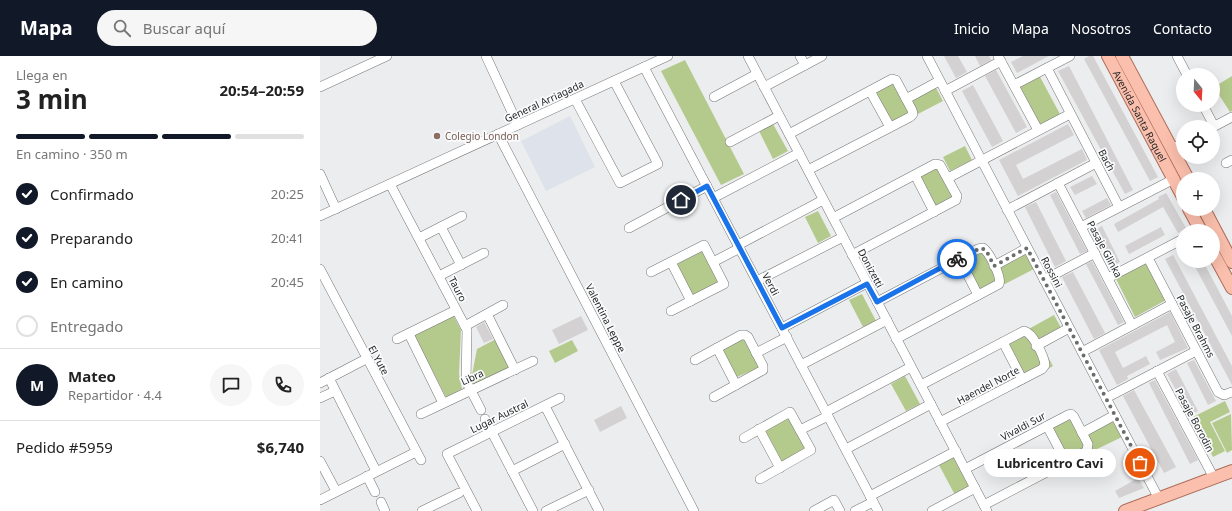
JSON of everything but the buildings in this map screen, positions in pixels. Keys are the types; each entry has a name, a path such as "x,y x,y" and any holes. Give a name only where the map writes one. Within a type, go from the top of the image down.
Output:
{"main road":[{"name":"Avenida Santa Raquel","path":"1108,56 1176,183"},
{"name":"Avenida Santa Raquel","path":"1122,56 1184,172"},
{"path":"1208,216 1232,262"},
{"path":"1220,266 1232,288"},
{"path":"1125,511 1144,508 1159,498 1232,471"}],"street":[{"path":"320,87 387,56"},
{"path":"486,56 518,125"},
{"name":"General Arriagada","path":"320,216 668,56"},
{"name":"Donizetti","path":"748,56 986,508"},
{"path":"800,56 805,65"},
{"path":"764,87 822,56"},
{"name":"Rossini","path":"926,56 1159,498"},
{"path":"1014,85 1070,56"},
{"path":"1177,56 1183,68"},
{"path":"945,91 1000,58 1038,130"},
{"name":"Verdi","path":"644,67 878,511"},
{"name":"Bach","path":"1047,68 1119,207"},
{"path":"714,97 757,74"},
{"path":"789,134 894,79 906,99 912,114 808,170"},
{"path":"575,99 620,183 658,164 614,81"},
{"path":"906,99 940,81"},
{"path":"870,91 890,127"},
{"path":"948,178 1070,114"},
{"path":"730,142 779,116"},
{"path":"1220,123 1232,117"},
{"name":"Valentina Leppe","path":"498,134 694,511"},
{"path":"1172,149 1176,147"},
{"path":"713,198 799,153"},
{"path":"1007,210 1096,163"},
{"path":"833,218 939,164 948,178 957,198 934,212 852,255"},
{"path":"320,174 336,209"},
{"path":"915,175 934,212"},
{"path":"1081,227 1174,179"},
{"name":"Pasaje Glinka","path":"1058,183 1132,325"},
{"name":"Tauro","path":"390,184 467,330 466,381 533,511"},
{"path":"629,228 707,186"},
{"path":"713,262 823,200"},
{"path":"419,238 462,216"},
{"path":"441,227 461,265"},
{"path":"757,281 843,237"},
{"path":"1108,278 1176,243"},
{"path":"651,272 704,245 713,262 724,284 671,311"},
{"path":"877,302 959,258 978,249 983,248 986,250 1000,282 998,285 896,339"},
{"path":"994,266 1027,248"},
{"path":"439,276 484,253"},
{"path":"1044,280 1095,253"},
{"path":"959,258 978,295"},
{"name":"Pasaje Brahms","path":"1148,258 1218,392 1224,395 1232,392"},
{"path":"671,262 691,301"},
{"name":"El Yute","path":"320,269 366,359 421,460"},
{"path":"782,328 867,284"},
{"path":"1082,352 1172,304"},
{"path":"465,326 503,306"},
{"path":"397,339 456,310"},
{"path":"487,314 515,370"},
{"path":"801,365 887,320"},
{"path":"921,385 1022,332 1027,331 1036,346 1069,328"},
{"path":"409,334 443,403"},
{"path":"695,360 745,334 763,366 763,370 714,397"},
{"path":"756,353 786,337"},
{"path":"1003,342 1022,379"},
{"name":"Haendel Norte","path":"940,422 1042,368 1045,365 1036,346"},
{"path":"717,348 736,385"},
{"path":"1106,398 1196,351"},
{"path":"335,391 322,397 320,384 366,359"},
{"name":"Libra","path":"421,414 533,361"},
{"path":"800,430 911,367"},
{"name":"Pasaje Borodin","path":"1157,371 1214,478"},
{"path":"329,378 376,472"},
{"name":"Lugar Austral","path":"477,511 447,454 560,398"},
{"path":"846,449 931,404"},
{"path":"544,406 599,511"},
{"path":"744,438 790,412 811,450 760,479"},
{"name":"Vivaldi Sur","path":"965,469 1071,414 1082,433"},
{"path":"986,508 1088,449 1082,433 1115,415"},
{"path":"1047,426 1066,462"},
{"path":"759,429 780,468"},
{"path":"512,471 565,444"},
{"path":"855,511 872,499 956,451"},
{"path":"320,500 416,452"},
{"path":"320,461 336,491"},
{"path":"367,476 376,492"},
{"path":"932,511 975,488"},
{"path":"546,511 588,490"},
{"path":"422,511 459,493"},
{"path":"814,511 834,500 840,511"},
{"path":"381,502 385,511"}],"shaded area":[{"path":"570,116 595,167 546,191 521,141"}],"green space":[{"path":"685,60 744,174 721,185 661,71"},
{"path":"1039,75 1061,116 1040,127 1018,87"},
{"path":"1232,76 1232,111 1230,112 1220,96 1220,83"},
{"path":"894,82 910,112 890,123 874,92"},
{"path":"935,86 943,101 918,114 910,100"},
{"path":"773,124 788,151 773,159 759,131"},
{"path":"965,146 972,160 950,171 943,157"},
{"path":"938,167 955,197 935,207 919,177"},
{"path":"818,211 831,236 818,243 805,217"},
{"path":"702,249 719,283 692,296 675,263"},
{"path":"980,250 984,252 993,269 1026,251 1034,269 1005,284 997,283 980,291 962,259"},
{"path":"1146,261 1166,300 1135,317 1115,277"},
{"path":"862,294 876,321 863,327 849,300"},
{"path":"453,315 461,330 459,374 462,389 446,397 414,335"},
{"path":"1054,315 1065,335 1043,348 1053,366 1028,380 1007,341"},
{"path":"743,337 746,338 759,364 758,368 737,377 722,349"},
{"path":"496,339 510,368 474,386 471,380 477,349"},
{"path":"572,340 578,351 555,363 549,351"},
{"path":"905,376 920,404 906,411 891,384"},
{"path":"1225,401 1230,412 1210,422 1225,451 1213,457 1193,417"},
{"path":"1231,414 1232,450 1227,453 1212,423"},
{"path":"1070,415 1082,437 1113,420 1122,437 1095,450 1085,450 1069,459 1051,426"},
{"path":"789,416 807,449 780,463 763,430"},
{"path":"954,457 970,487 955,495 939,465"}],"way so far":[{"path":"957,259 981,248 986,250 994,266 1027,248 1140,463"}],"place":[{"name":"Colegio London","path":"437,136"},
{"name":"Lubricentro Cavi","path":"1140,463"}],"route":[{"path":"681,200 707,186 782,328 867,284 877,302 957,259"}]}
